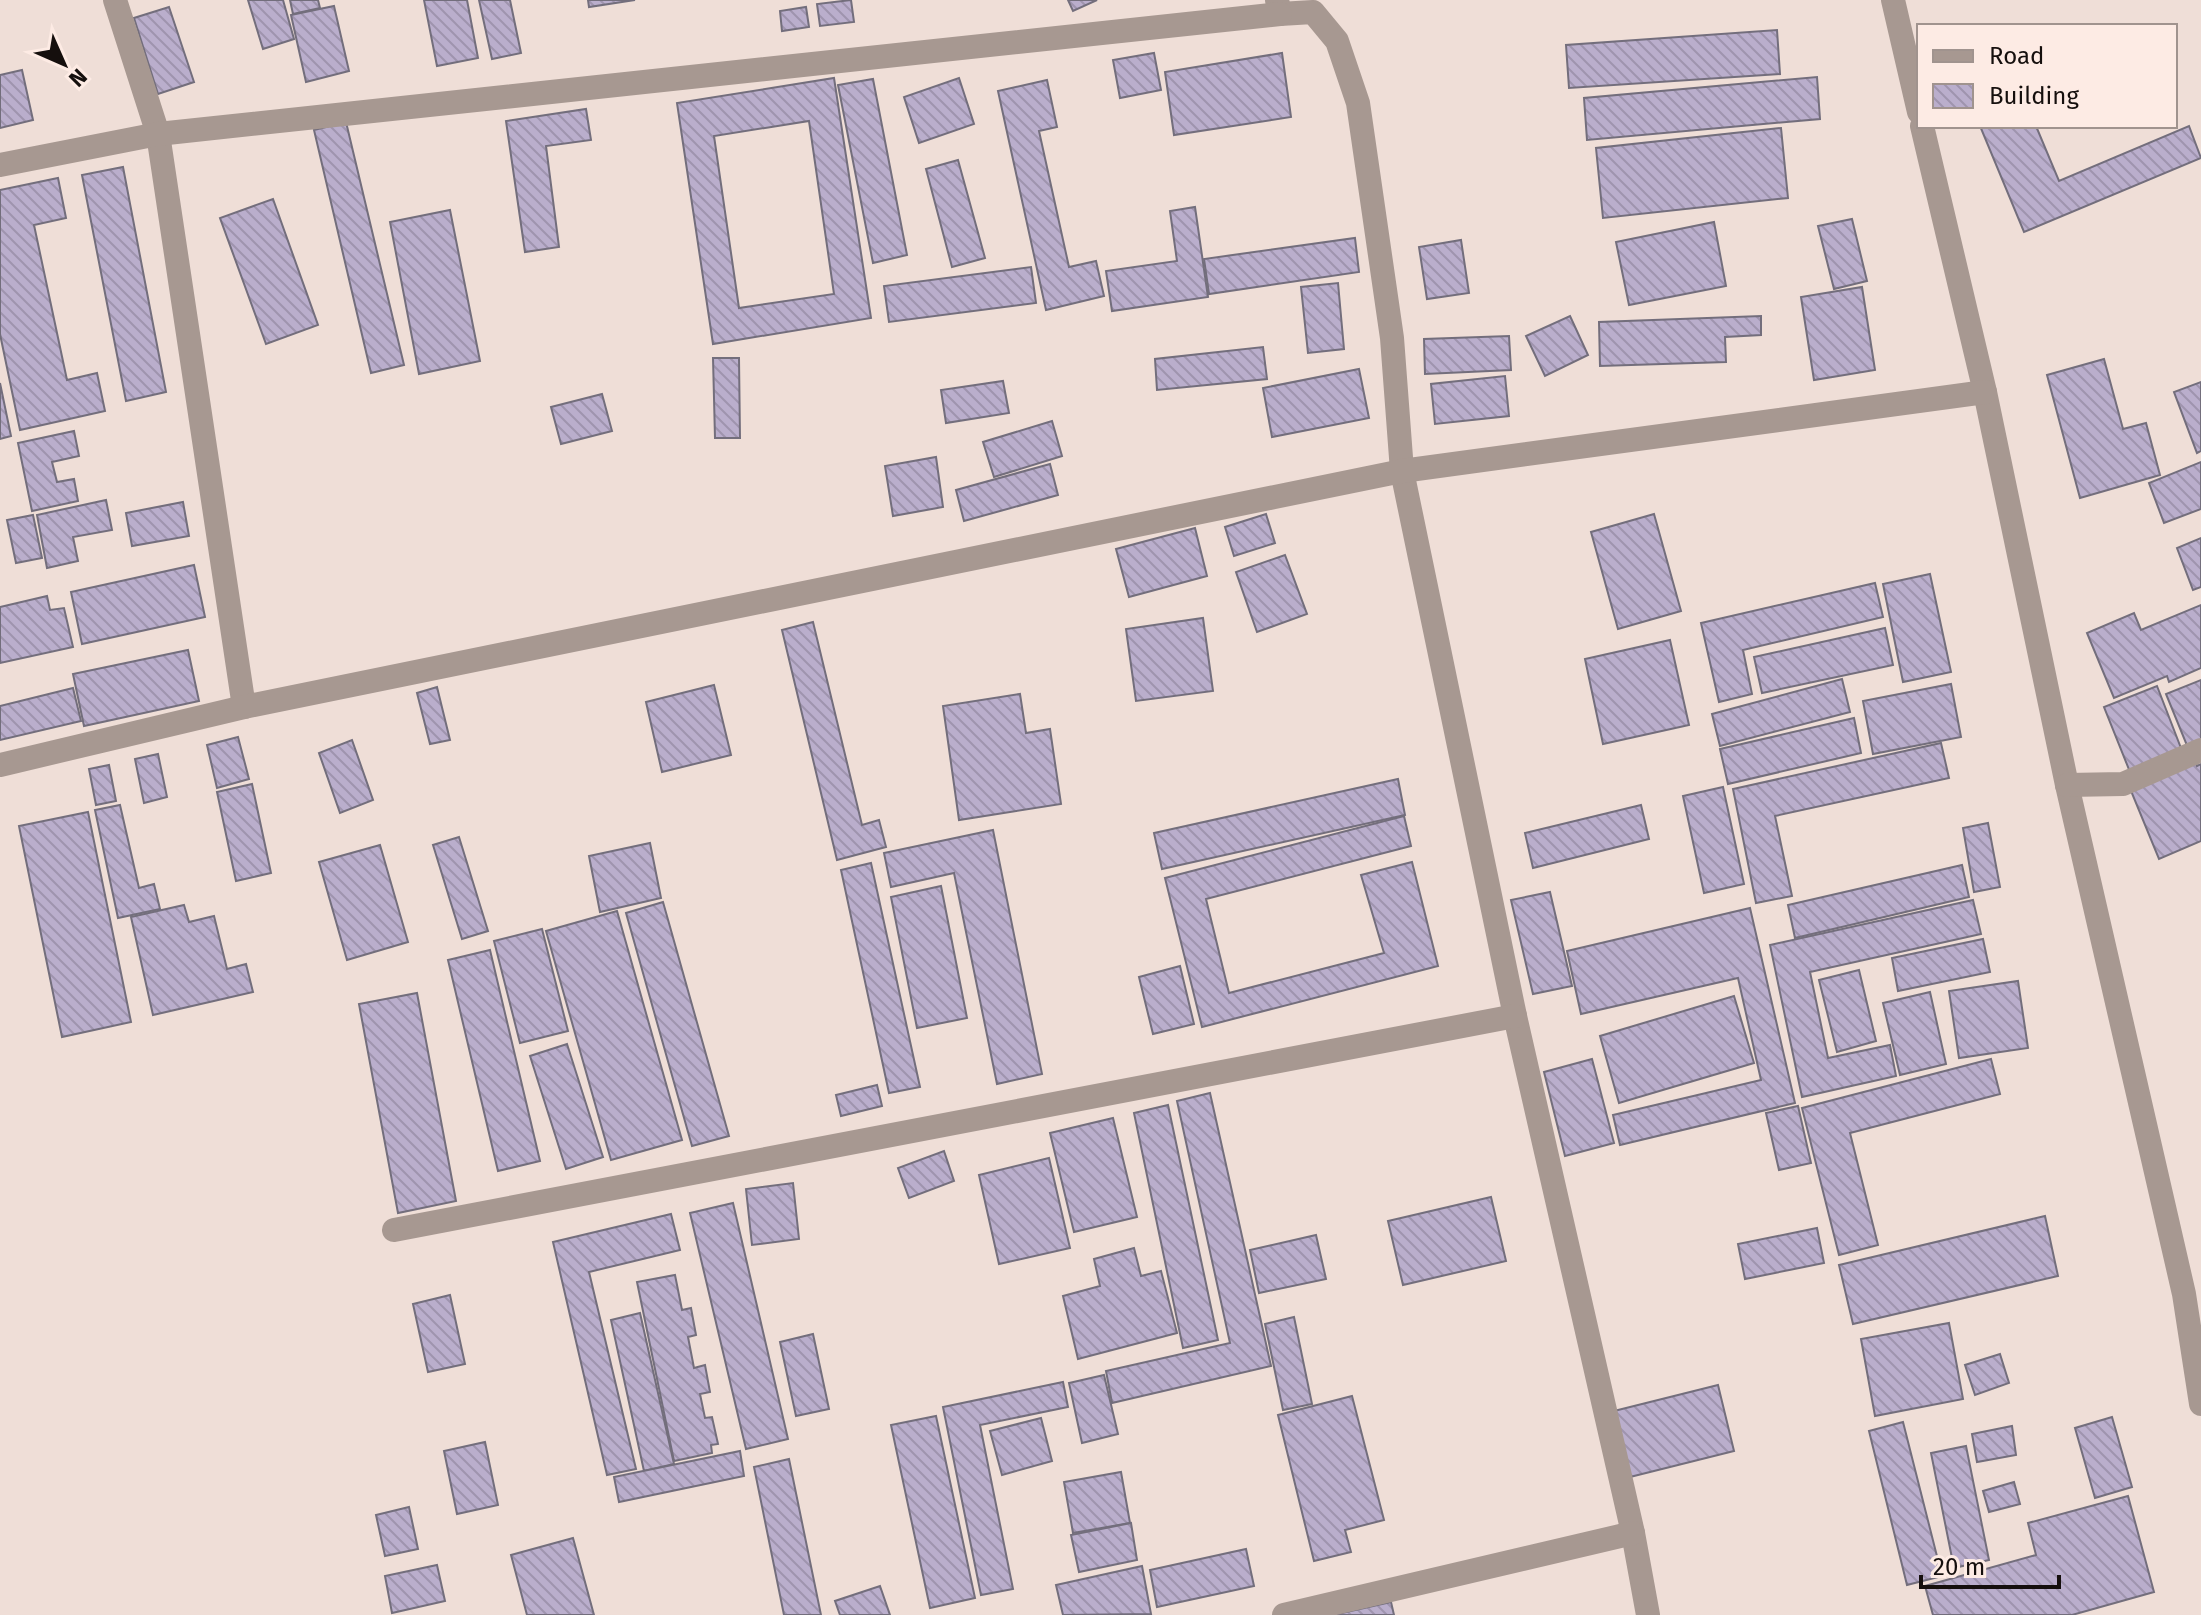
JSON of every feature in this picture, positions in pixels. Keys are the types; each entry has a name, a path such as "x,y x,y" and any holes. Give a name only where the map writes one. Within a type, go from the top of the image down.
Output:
{"street":[{"path":"115,0 158,134 244,707"},
{"path":"1893,0 1917,103"},
{"path":"0,165 158,134 1279,7 1313,12 1337,41 1358,103 1392,338 1402,471 1515,1016 1633,1533 1648,1615"},
{"path":"1922,128 1985,392 2067,785 2192,1292 2201,1404"},
{"path":"0,765 244,707 1402,471 1985,392"},
{"path":"2067,785 2123,784 2201,750"},
{"path":"394,1230 1515,1016"},
{"path":"1284,1615 1633,1533"}],"building":[{"path":"248,0 283,0 294,39 263,49"},
{"path":"290,0 318,0 320,8 293,14"},
{"path":"424,0 467,0 478,58 437,66"},
{"path":"479,0 510,0 521,53 492,59"},
{"path":"588,0 635,0 589,7"},
{"path":"851,0 854,22 820,26 817,4"},
{"path":"1068,0 1097,0 1073,11"},
{"path":"334,6 349,71 306,82 291,15"},
{"path":"169,7 194,82 158,94 134,18"},
{"path":"806,7 809,27 782,31 780,11"},
{"path":"1777,30 1780,74 1569,88 1566,45"},
{"path":"1154,53 1161,90 1120,98 1113,60"},
{"path":"1282,53 1291,117 1174,135 1165,72"},
{"path":"22,70 33,120 0,128 0,75"},
{"path":"1817,77 1820,119 1587,140 1584,98"},
{"path":"834,78 871,318 713,344 677,103","holes":["809,121 834,294 739,308 714,136"]},
{"path":"959,78 974,124 919,143 904,97"},
{"path":"873,79 907,255 873,263 838,85"},
{"path":"1047,80 1057,127 1039,131 1069,267 1096,261 1104,296 1046,310 998,91"},
{"path":"586,109 591,140 546,146 559,247 525,252 506,121"},
{"path":"346,122 404,365 371,373 314,130"},
{"path":"2189,126 2201,158 2024,232 1981,128 2037,128 2059,181"},
{"path":"1781,128 1788,198 1603,218 1596,148"},
{"path":"958,160 985,258 952,267 926,169"},
{"path":"123,167 166,392 126,401 82,175"},
{"path":"58,178 66,218 34,225 67,380 97,373 105,411 20,430 0,334 0,190"},
{"path":"273,199 318,325 266,344 220,218"},
{"path":"1195,207 1208,297 1112,311 1106,271 1177,261 1170,211"},
{"path":"450,210 480,361 419,374 390,222"},
{"path":"1852,219 1867,281 1834,289 1818,226"},
{"path":"1714,222 1726,286 1629,305 1616,242"},
{"path":"1355,238 1359,272 1209,294 1204,259"},
{"path":"1461,240 1469,293 1427,299 1419,247"},
{"path":"1031,267 1036,303 889,322 884,286"},
{"path":"1338,283 1344,349 1308,353 1301,287"},
{"path":"1862,287 1875,370 1814,380 1801,297"},
{"path":"1570,316 1588,355 1545,376 1526,336"},
{"path":"1761,316 1761,335 1725,337 1726,362 1600,366 1599,322"},
{"path":"1509,336 1511,370 1425,374 1424,339"},
{"path":"1263,347 1267,379 1157,390 1155,359"},
{"path":"713,358 739,358 740,438 715,438"},
{"path":"2104,359 2123,429 2146,423 2160,475 2080,498 2047,375"},
{"path":"1359,369 1369,418 1272,437 1263,388"},
{"path":"1505,376 1509,416 1435,424 1431,384"},
{"path":"1003,381 1009,413 946,423 941,390"},
{"path":"2201,382 2201,451 2197,453 2174,392"},
{"path":"0,383 11,436 0,439"},
{"path":"602,394 612,431 561,444 551,407"},
{"path":"1052,421 1062,456 994,477 983,442"},
{"path":"74,431 79,456 52,462 57,482 74,479 78,501 32,511 18,443"},
{"path":"936,457 943,507 893,516 885,466"},
{"path":"2201,462 2201,509 2164,523 2149,483"},
{"path":"1050,464 1058,495 964,521 956,490"},
{"path":"106,500 112,530 73,537 78,561 47,568 37,515"},
{"path":"183,502 189,536 132,546 126,513"},
{"path":"1266,514 1275,543 1234,556 1225,527"},
{"path":"1654,514 1681,611 1618,629 1591,532"},
{"path":"33,515 42,558 16,563 7,520"},
{"path":"1195,528 1207,576 1129,597 1116,549"},
{"path":"2201,538 2201,587 2193,590 2177,548"},
{"path":"1285,555 1307,614 1257,632 1236,572"},
{"path":"194,565 205,617 82,644 71,592"},
{"path":"1930,574 1951,672 1903,682 1883,584"},
{"path":"1875,583 1883,617 1743,650 1752,694 1719,702 1701,623"},
{"path":"47,596 50,610 64,608 73,647 0,663 0,607"},
{"path":"2201,605 2201,668 2169,682 2167,676 2114,698 2087,633 2134,613 2141,630"},
{"path":"1203,618 1213,691 1136,701 1126,629"},
{"path":"813,622 862,825 879,820 886,847 837,860 782,630"},
{"path":"1885,628 1893,665 1762,693 1754,657"},
{"path":"1670,640 1689,725 1603,744 1585,659"},
{"path":"188,650 199,701 84,726 73,674"},
{"path":"1842,679 1850,712 1720,746 1712,714"},
{"path":"2201,680 2201,743 2188,748 2166,694"},
{"path":"1951,684 1961,737 1873,754 1863,701"},
{"path":"714,685 731,755 662,772 646,702"},
{"path":"2157,686 2184,756 2132,777 2104,707"},
{"path":"437,687 450,740 430,744 417,693"},
{"path":"73,688 81,721 0,740 0,706"},
{"path":"1020,694 1026,733 1050,729 1061,804 959,820 943,706"},
{"path":"1854,718 1861,753 1728,784 1720,749"},
{"path":"238,737 249,779 217,788 207,745"},
{"path":"352,740 373,800 340,813 319,753"},
{"path":"1941,743 1949,778 1775,816 1792,896 1756,903 1733,789"},
{"path":"158,754 167,797 144,803 135,759"},
{"path":"2194,758 2197,766 2201,764 2201,841 2159,859 2129,786"},
{"path":"109,765 116,801 96,805 89,769"},
{"path":"1398,779 1405,815 1162,869 1154,833"},
{"path":"252,784 271,873 236,881 217,792"},
{"path":"1723,787 1744,884 1704,893 1683,796"},
{"path":"120,805 139,888 154,884 160,909 118,918 95,810"},
{"path":"1641,805 1649,839 1533,868 1525,833"},
{"path":"88,812 131,1022 62,1037 19,826"},
{"path":"1404,816 1411,846 1206,899 1229,993 1384,953 1361,875 1412,862 1438,966 1202,1027 1165,878"},
{"path":"1988,823 2000,887 1974,892 1963,828"},
{"path":"993,830 1042,1074 997,1084 954,873 891,887 884,853"},
{"path":"459,837 488,931 462,939 433,845"},
{"path":"650,843 661,898 600,912 589,856"},
{"path":"380,845 408,942 347,960 319,862"},
{"path":"871,863 920,1087 889,1093 841,870"},
{"path":"1962,865 1969,897 1795,938 1788,905"},
{"path":"941,886 967,1018 917,1028 891,897"},
{"path":"1550,892 1572,986 1533,994 1511,900"},
{"path":"1973,900 1981,934 1810,972 1828,1058 1890,1045 1896,1076 1802,1097 1770,945"},
{"path":"663,902 729,1136 692,1146 626,913"},
{"path":"184,905 189,922 214,916 227,969 246,964 253,992 153,1015 131,917"},
{"path":"1750,908 1795,1103 1620,1145 1613,1115 1761,1080 1738,978 1581,1014 1567,951"},
{"path":"617,911 682,1140 611,1160 546,931"},
{"path":"542,929 568,1031 520,1043 494,941"},
{"path":"1983,939 1990,972 1898,991 1892,958"},
{"path":"490,950 540,1161 498,1171 448,960"},
{"path":"1180,966 1194,1024 1153,1034 1139,977"},
{"path":"1859,970 1876,1041 1837,1052 1819,980"},
{"path":"2018,981 2028,1048 1959,1058 1949,991"},
{"path":"1930,992 1946,1064 1900,1075 1883,1003"},
{"path":"417,993 456,1201 398,1213 359,1004"},
{"path":"1734,996 1754,1063 1619,1103 1600,1036"},
{"path":"567,1044 603,1157 566,1169 530,1056"},
{"path":"1592,1059 1614,1143 1565,1156 1544,1072"},
{"path":"1991,1059 2000,1094 1850,1133 1878,1245 1839,1255 1802,1108"},
{"path":"877,1085 882,1106 841,1116 836,1095"},
{"path":"1210,1093 1271,1366 1112,1403 1106,1371 1230,1343 1177,1101"},
{"path":"1168,1105 1218,1340 1183,1348 1134,1113"},
{"path":"1798,1106 1811,1163 1779,1170 1766,1113"},
{"path":"1113,1118 1137,1217 1074,1232 1050,1133"},
{"path":"944,1151 954,1181 909,1198 898,1168"},
{"path":"1049,1158 1070,1248 999,1264 979,1175"},
{"path":"793,1183 799,1239 752,1245 746,1189"},
{"path":"1491,1197 1506,1261 1403,1285 1388,1221"},
{"path":"733,1203 788,1439 746,1449 690,1213"},
{"path":"671,1214 680,1250 589,1272 636,1469 607,1475 553,1242"},
{"path":"2045,1216 2058,1276 1853,1324 1839,1265"},
{"path":"1817,1228 1824,1263 1745,1279 1738,1244"},
{"path":"1316,1235 1326,1279 1259,1293 1250,1250"},
{"path":"1134,1248 1141,1276 1161,1271 1177,1333 1078,1359 1063,1296 1100,1286 1094,1259"},
{"path":"675,1275 682,1310 691,1308 696,1335 688,1337 694,1368 705,1365 710,1392 700,1394 705,1418 712,1417 718,1444 711,1445 712,1453 674,1461 637,1282"},
{"path":"450,1295 465,1364 428,1372 413,1304"},
{"path":"640,1313 674,1464 644,1471 611,1320"},
{"path":"1294,1317 1312,1404 1283,1410 1265,1324"},
{"path":"1949,1323 1963,1399 1875,1416 1861,1339"},
{"path":"813,1334 829,1409 796,1416 780,1342"},
{"path":"2000,1354 2009,1383 1975,1395 1965,1365"},
{"path":"1104,1375 1118,1434 1082,1443 1069,1383"},
{"path":"1063,1382 1068,1407 980,1425 1013,1589 981,1595 943,1407"},
{"path":"1718,1385 1734,1451 1630,1477 1614,1411"},
{"path":"1352,1396 1384,1520 1345,1530 1351,1552 1314,1561 1278,1415"},
{"path":"936,1416 975,1598 930,1608 891,1425"},
{"path":"2112,1417 2132,1487 2095,1498 2075,1428"},
{"path":"1041,1418 1052,1461 1002,1475 990,1431"},
{"path":"1903,1422 1942,1576 1907,1585 1869,1431"},
{"path":"2012,1426 2016,1455 1977,1462 1972,1434"},
{"path":"485,1442 498,1505 457,1514 444,1451"},
{"path":"1966,1446 1989,1560 1954,1568 1931,1453"},
{"path":"740,1451 744,1476 619,1502 614,1477"},
{"path":"789,1459 821,1615 784,1615 754,1467"},
{"path":"1121,1472 1130,1523 1073,1533 1064,1482"},
{"path":"2014,1482 2020,1504 1989,1512 1983,1491"},
{"path":"2128,1496 2154,1592 2072,1615 1933,1615 1925,1586 2036,1555 2028,1523"},
{"path":"409,1507 418,1549 385,1556 376,1515"},
{"path":"1131,1523 1137,1560 1079,1572 1071,1535"},
{"path":"573,1538 594,1615 527,1615 511,1555"},
{"path":"1246,1549 1254,1586 1157,1607 1150,1570"},
{"path":"437,1565 445,1601 392,1613 385,1576"},
{"path":"1142,1566 1151,1614 1063,1615 1056,1585"},
{"path":"880,1586 890,1615 840,1615 835,1601"},
{"path":"1391,1602 1394,1615 1333,1615"}]}
